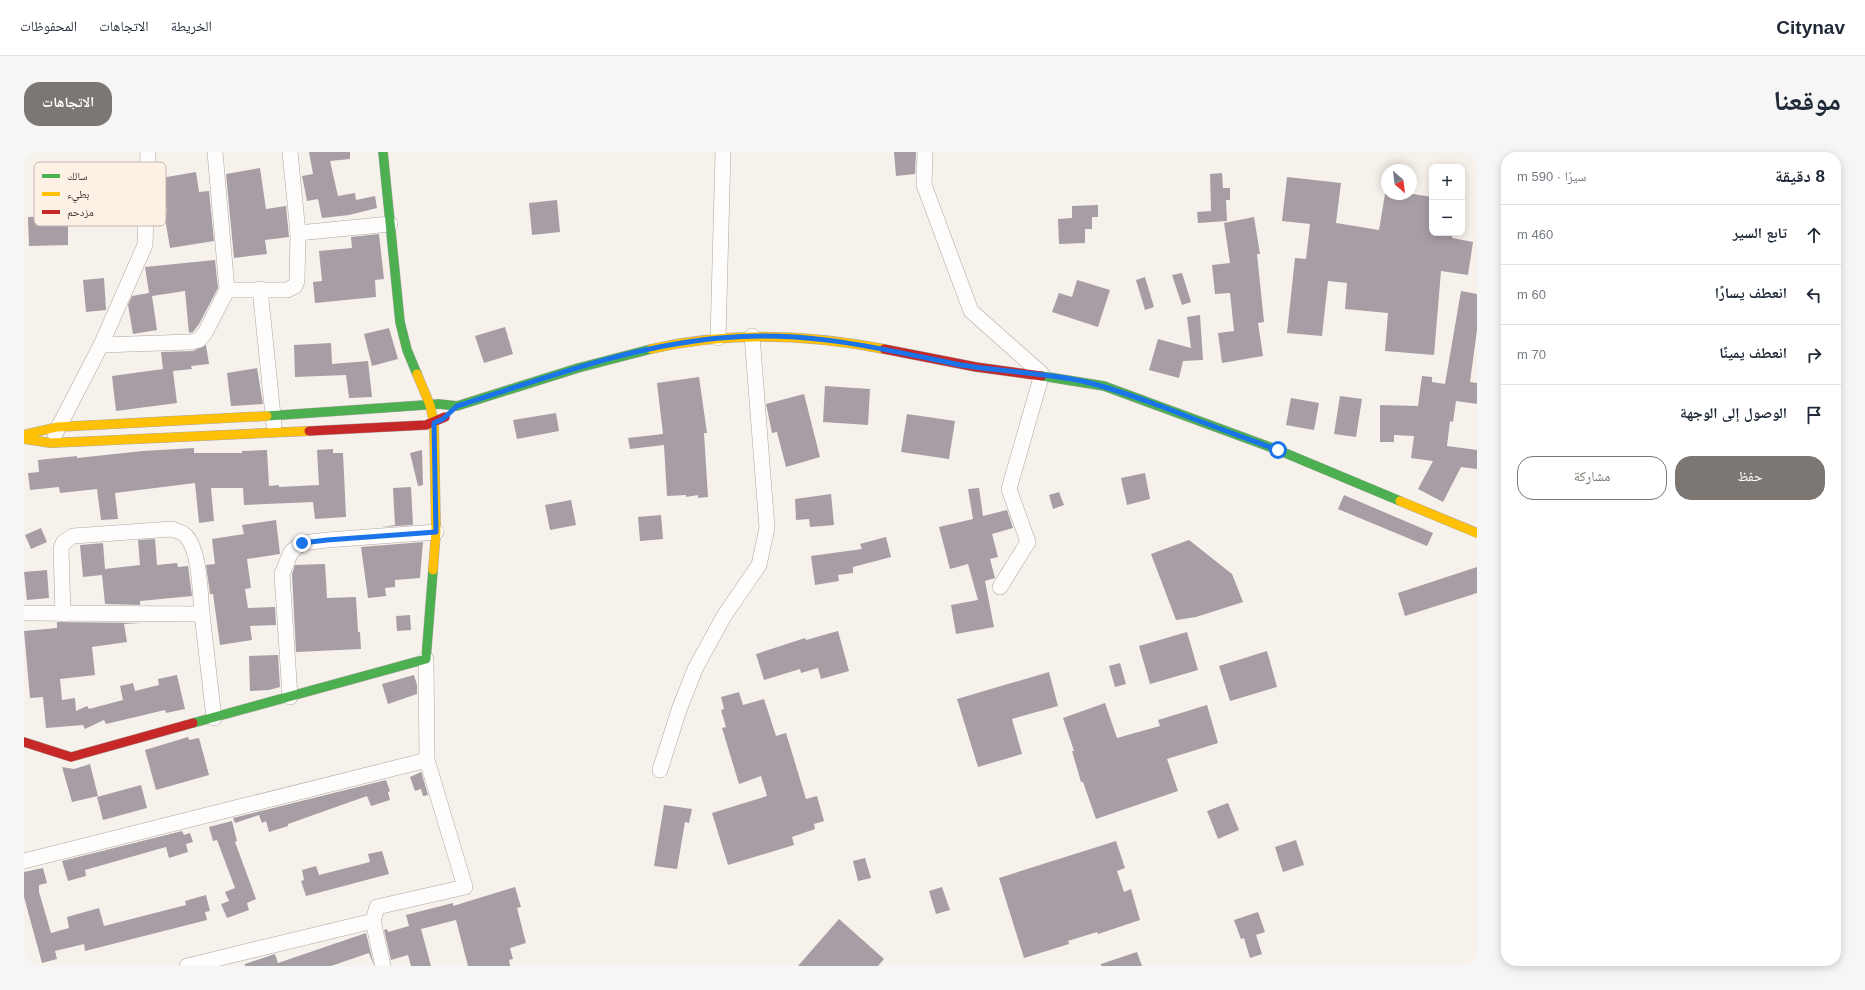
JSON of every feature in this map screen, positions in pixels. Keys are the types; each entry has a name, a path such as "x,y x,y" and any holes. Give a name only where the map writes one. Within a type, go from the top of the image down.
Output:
{"street":[{"path":"148,152 148,162"},
{"path":"101,345 191,342 199,340 206,333 227,290 215,152"},
{"path":"227,290 287,290 295,286 297,281 298,233 290,152"},
{"path":"383,152 400,322 408,350 430,405 434,423 436,532 426,659 427,760 465,888 377,907 373,921 383,966"},
{"path":"718,338 723,152"},
{"path":"925,152 924,185 971,310 1042,374"},
{"path":"298,233 390,224"},
{"path":"51,444 57,427 101,345 145,244 146,226"},
{"path":"260,289 274,434"},
{"path":"660,770 679,710 695,669 724,616 759,565 767,528 752,336"},
{"path":"24,435 57,427 273,416 430,405 457,406 625,355 671,345 718,338 752,336 818,338 983,368 1042,374 1084,381 1122,392 1278,450 1477,533"},
{"path":"1000,587 1028,542 1009,489 1042,374"},
{"path":"24,439 51,444 418,426 434,423 443,419 457,406"},
{"path":"63,614 61,550 66,540 73,536 172,529 185,534 192,544 195,554 214,718"},
{"path":"290,697 282,574 291,552 302,543 436,532"},
{"path":"24,613 202,614"},
{"path":"24,742 72,757 426,659"},
{"path":"24,861 427,760"},
{"path":"187,966 373,921"}],"building":[{"path":"309,152 350,152 350,159 330,161 338,196 355,193 356,200 375,196 377,208 349,215 322,218 318,199 307,201 302,176 313,174"},
{"path":"894,152 916,152 915,174 896,176"},
{"path":"260,168 266,209 286,206 289,237 265,240 267,254 234,258 226,174"},
{"path":"196,172 199,192 209,191 214,241 170,248 166,224 166,177"},
{"path":"1222,173 1223,188 1230,188 1230,200 1226,200 1227,221 1198,223 1197,212 1211,211 1210,174"},
{"path":"1287,177 1341,183 1336,223 1379,230 1384,200 1417,200 1417,195 1429,197 1429,236 1452,236 1452,238 1473,242 1468,275 1441,271 1434,355 1385,351 1388,313 1345,309 1347,283 1328,281 1322,336 1287,333 1295,258 1306,259 1310,224 1282,221"},
{"path":"557,200 560,232 532,235 529,203"},
{"path":"1098,205 1098,217 1092,217 1092,229 1085,229 1085,243 1059,244 1058,219 1072,218 1072,206"},
{"path":"28,217 34,217 34,226 68,226 68,245 29,246"},
{"path":"1254,217 1260,254 1257,254 1264,322 1258,323 1263,356 1222,363 1218,333 1234,331 1230,293 1215,294 1212,265 1230,263 1224,223"},
{"path":"379,234 384,279 375,280 376,297 315,303 313,282 322,281 319,251 352,248 351,237"},
{"path":"215,260 218,288 199,324 193,332 189,333 185,291 152,296 157,330 133,334 128,305 132,296 149,293 145,267"},
{"path":"1182,273 1191,302 1182,305 1172,275"},
{"path":"1145,277 1154,307 1145,310 1136,280"},
{"path":"104,278 106,310 86,312 83,280"},
{"path":"1077,280 1110,290 1098,327 1052,312 1059,293 1072,297"},
{"path":"1461,291 1477,294 1477,330 1470,382 1477,383 1477,404 1456,401 1453,422 1450,421 1447,446 1477,450 1477,469 1461,467 1443,502 1418,489 1433,461 1411,458 1414,436 1394,435 1394,442 1380,442 1380,405 1418,406 1422,376 1432,377 1432,382 1445,384"},
{"path":"1200,315 1203,360 1183,361 1179,378 1149,370 1158,339 1191,348 1187,317"},
{"path":"505,327 513,354 484,363 475,336"},
{"path":"389,328 398,359 372,366 364,334"},
{"path":"331,343 332,364 368,361 372,397 349,398 346,375 295,377 294,345"},
{"path":"206,345 209,364 191,366 192,369 173,371 177,403 116,411 112,376 163,369 161,352 193,351"},
{"path":"257,368 263,404 231,406 227,373"},
{"path":"699,377 707,433 704,433 708,497 698,498 698,495 686,497 686,495 667,496 664,445 630,449 628,438 663,434 657,383"},
{"path":"825,386 870,389 868,425 823,422"},
{"path":"804,394 820,457 786,467 777,432 772,433 766,404"},
{"path":"1340,396 1362,399 1356,437 1334,434"},
{"path":"1291,398 1319,403 1314,430 1286,425"},
{"path":"556,413 559,431 517,439 513,420"},
{"path":"907,414 955,421 949,459 901,452"},
{"path":"194,448 194,453 242,453 242,451 267,450 269,486 279,485 279,487 319,485 317,450 333,449 333,453 343,453 346,517 315,519 313,502 244,505 243,488 211,488 214,521 199,523 195,483 115,493 118,519 101,520 97,489 60,493 59,487 30,490 28,473 39,472 38,460"},
{"path":"422,450 423,485 418,486 410,453"},
{"path":"1145,473 1150,499 1127,505 1121,478"},
{"path":"411,487 413,525 381,527 395,525 393,488"},
{"path":"979,488 983,516 1007,510 1013,528 992,534 998,557 990,559 995,578 985,581 994,627 956,634 951,605 978,600 968,564 950,569 939,527 973,519 968,489"},
{"path":"1059,492 1064,505 1053,509 1049,495"},
{"path":"831,494 834,525 810,527 809,519 796,520 795,499"},
{"path":"1344,495 1433,533 1427,546 1338,509"},
{"path":"571,500 576,525 550,530 545,505"},
{"path":"661,515 663,539 640,541 638,517"},
{"path":"276,520 280,554 247,559 251,588 245,589 248,608 275,607 276,625 250,626 252,640 220,645 213,594 210,594 206,565 215,564 212,539 244,534 242,525"},
{"path":"41,528 47,542 31,549 25,535"},
{"path":"886,537 891,557 853,567 853,573 838,575 839,581 815,585 811,556 862,549 860,544"},
{"path":"155,539 157,565 177,563 178,567 188,566 192,596 140,601 140,605 105,604 102,575 83,577 80,545 103,543 105,569 140,565 138,540"},
{"path":"1189,540 1232,574 1243,602 1196,617 1176,620 1151,554"},
{"path":"423,542 420,578 395,580 395,587 385,588 386,596 368,598 361,547"},
{"path":"325,564 327,598 356,597 358,632 360,632 361,649 296,652 292,574 295,565"},
{"path":"1477,567 1477,593 1405,616 1398,593"},
{"path":"47,570 49,598 27,600 24,572"},
{"path":"410,615 411,630 397,631 396,616"},
{"path":"57,622 141,623 124,624 127,642 92,647 95,675 60,679 62,700 75,698 76,711 87,706 89,709 123,700 120,686 133,683 135,691 159,685 158,679 177,675 185,709 166,713 165,710 106,724 104,720 85,729 83,725 46,728 43,697 30,698 24,631 57,628"},
{"path":"838,631 849,671 821,679 818,668 801,673 800,669 764,680 756,654 805,638 806,640"},
{"path":"1187,632 1198,670 1150,684 1139,646"},
{"path":"1267,651 1277,687 1230,701 1219,666"},
{"path":"278,655 280,687 269,690 250,691 249,656"},
{"path":"1120,663 1126,684 1115,687 1109,666"},
{"path":"1049,672 1058,706 1012,719 1022,754 978,767 957,699"},
{"path":"414,675 417,685 417,694 388,704 382,684"},
{"path":"739,692 743,705 764,699 776,736 786,733 806,799 817,796 824,821 814,824 815,829 792,837 794,845 728,865 712,813 767,796 761,776 739,784 722,728 726,727 721,710 724,709 721,697"},
{"path":"1105,703 1117,738 1160,726 1158,720 1207,705 1218,743 1167,759 1178,791 1096,819 1083,782 1081,782 1072,751 1074,751 1063,718"},
{"path":"188,737 189,740 199,738 209,775 156,790 145,750"},
{"path":"90,764 98,796 72,802 62,767 74,769"},
{"path":"421,771 428,795 423,796 421,789 415,791 410,777"},
{"path":"386,780 390,791 388,792 390,800 371,806 367,796 269,832 266,821 262,823 259,815 235,823 233,818"},
{"path":"141,785 147,808 103,820 97,797"},
{"path":"1228,803 1239,830 1218,839 1207,811"},
{"path":"664,805 692,809 689,823 685,822 677,869 654,866"},
{"path":"232,821 237,841 235,842 256,899 247,903 249,910 227,918 221,904 229,901 225,892 235,888 217,840 213,841 209,827"},
{"path":"182,831 184,835 190,833 193,842 186,844 188,852 169,858 166,847 85,870 86,876 68,881 62,861"},
{"path":"1296,840 1304,865 1283,872 1275,847"},
{"path":"1116,841 1125,868 1117,871 1124,892 1131,889 1140,920 1098,934 1097,932 1068,941 1069,944 1024,958 999,878"},
{"path":"382,851 389,874 306,896 301,881 304,880 302,870 316,866 319,875 370,862 368,854"},
{"path":"865,858 871,878 858,881 853,861"},
{"path":"43,868 47,883 39,885 39,892 51,933 69,928 67,917 99,908 104,926 186,905 185,901 206,895 210,911 205,912 207,920 85,951 84,944 55,951 57,959 42,963 24,897 24,872"},
{"path":"515,887 521,907 517,908 526,943 510,948 513,959 509,960 510,966 468,966 456,920 421,929 431,966 411,966 408,955 391,960 384,930 387,929 388,932 409,926 406,915 453,903 453,906"},
{"path":"942,887 950,910 936,914 929,891"},
{"path":"1258,912 1265,932 1256,935 1262,954 1250,958 1244,938 1241,939 1234,920"},
{"path":"839,919 884,959 878,966 798,966"},
{"path":"366,933 374,966 369,953 331,966 245,966 245,964 275,954 278,963"},
{"path":"1137,952 1142,966 1101,966 1101,964"}],"traffic: fast":[{"path":"383,152 400,322 407,350 417,374"},
{"path":"267,416 439,404 457,406 578,368 651,349"},
{"path":"1042,376 1104,386 1278,450 1400,501"},
{"path":"193,723 426,659 433,570"}],"traffic: slow":[{"path":"651,349 709,339 739,337 826,340 884,349"},
{"path":"417,374 430,405 434,423 436,532 433,570"},
{"path":"24,435 57,427 267,416"},
{"path":"24,439 51,443 309,431"},
{"path":"1400,501 1477,533"}],"traffic: jam":[{"path":"884,349 976,367 1042,376"},
{"path":"309,431 426,425 445,417"},
{"path":"24,742 71,757 193,723"}],"route":[{"path":"302,543 436,532 434,423 443,419 457,406 625,355 687,342 718,338 785,336 818,338 962,365 1042,374 1084,381 1122,392 1278,450"}]}
